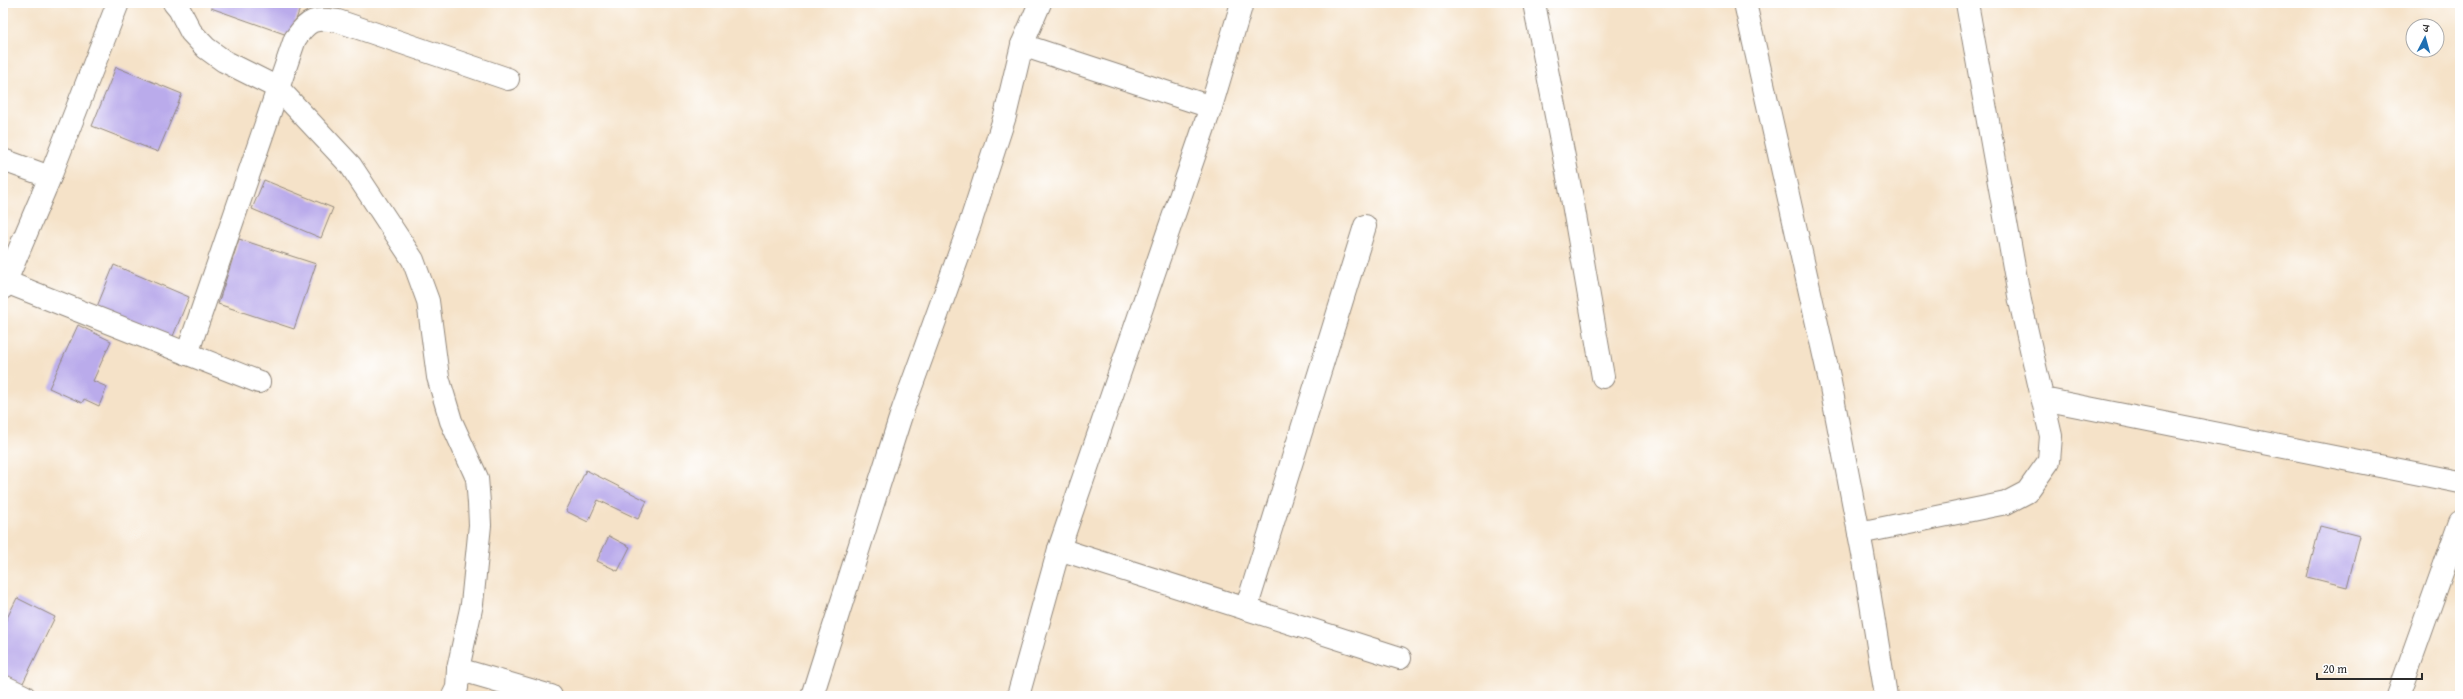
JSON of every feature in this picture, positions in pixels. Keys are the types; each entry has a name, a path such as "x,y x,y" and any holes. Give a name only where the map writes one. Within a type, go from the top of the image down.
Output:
{"street":[{"path":"118,3 50,176 4,285 259,382"},
{"path":"174,3 180,8 191,32 206,48 224,61 278,88 351,166 414,260 428,301 438,377 451,421 477,478 480,526 472,604 458,669 457,688 453,696"},
{"path":"812,696 903,409 969,227 1000,131 1022,45 1040,3"},
{"path":"1018,696 1059,549 1211,107 1242,3"},
{"path":"1534,3 1572,198 1603,377"},
{"path":"1745,3 1829,378 1859,532 1886,696"},
{"path":"1859,532 2006,503 2027,492 2049,460 2051,436 2020,301 1967,3"},
{"path":"187,354 295,39 306,24 323,19 338,20 508,79"},
{"path":"1022,45 1211,107"},
{"path":"3,160 50,176"},
{"path":"1246,609 1364,226"},
{"path":"2043,399 2460,482"},
{"path":"2398,696 2460,522"},
{"path":"1059,549 1400,658"},
{"path":"458,669 551,696"},
{"path":"3,686 24,696"}],"building":[{"path":"213,3 302,3 290,36 211,8"},
{"path":"116,67 182,94 158,152 92,126"},
{"path":"264,180 333,208 321,238 252,209"},
{"path":"239,239 316,264 294,329 218,304"},
{"path":"114,265 189,297 169,346 94,314"},
{"path":"78,325 111,341 93,381 107,387 99,406 84,399 82,403 49,388"},
{"path":"586,470 647,501 638,519 598,500 588,522 566,511"},
{"path":"2320,526 2360,536 2347,587 2307,577"},
{"path":"609,536 630,547 618,571 597,561"},
{"path":"17,598 55,617 22,685 3,675 3,626"}]}
